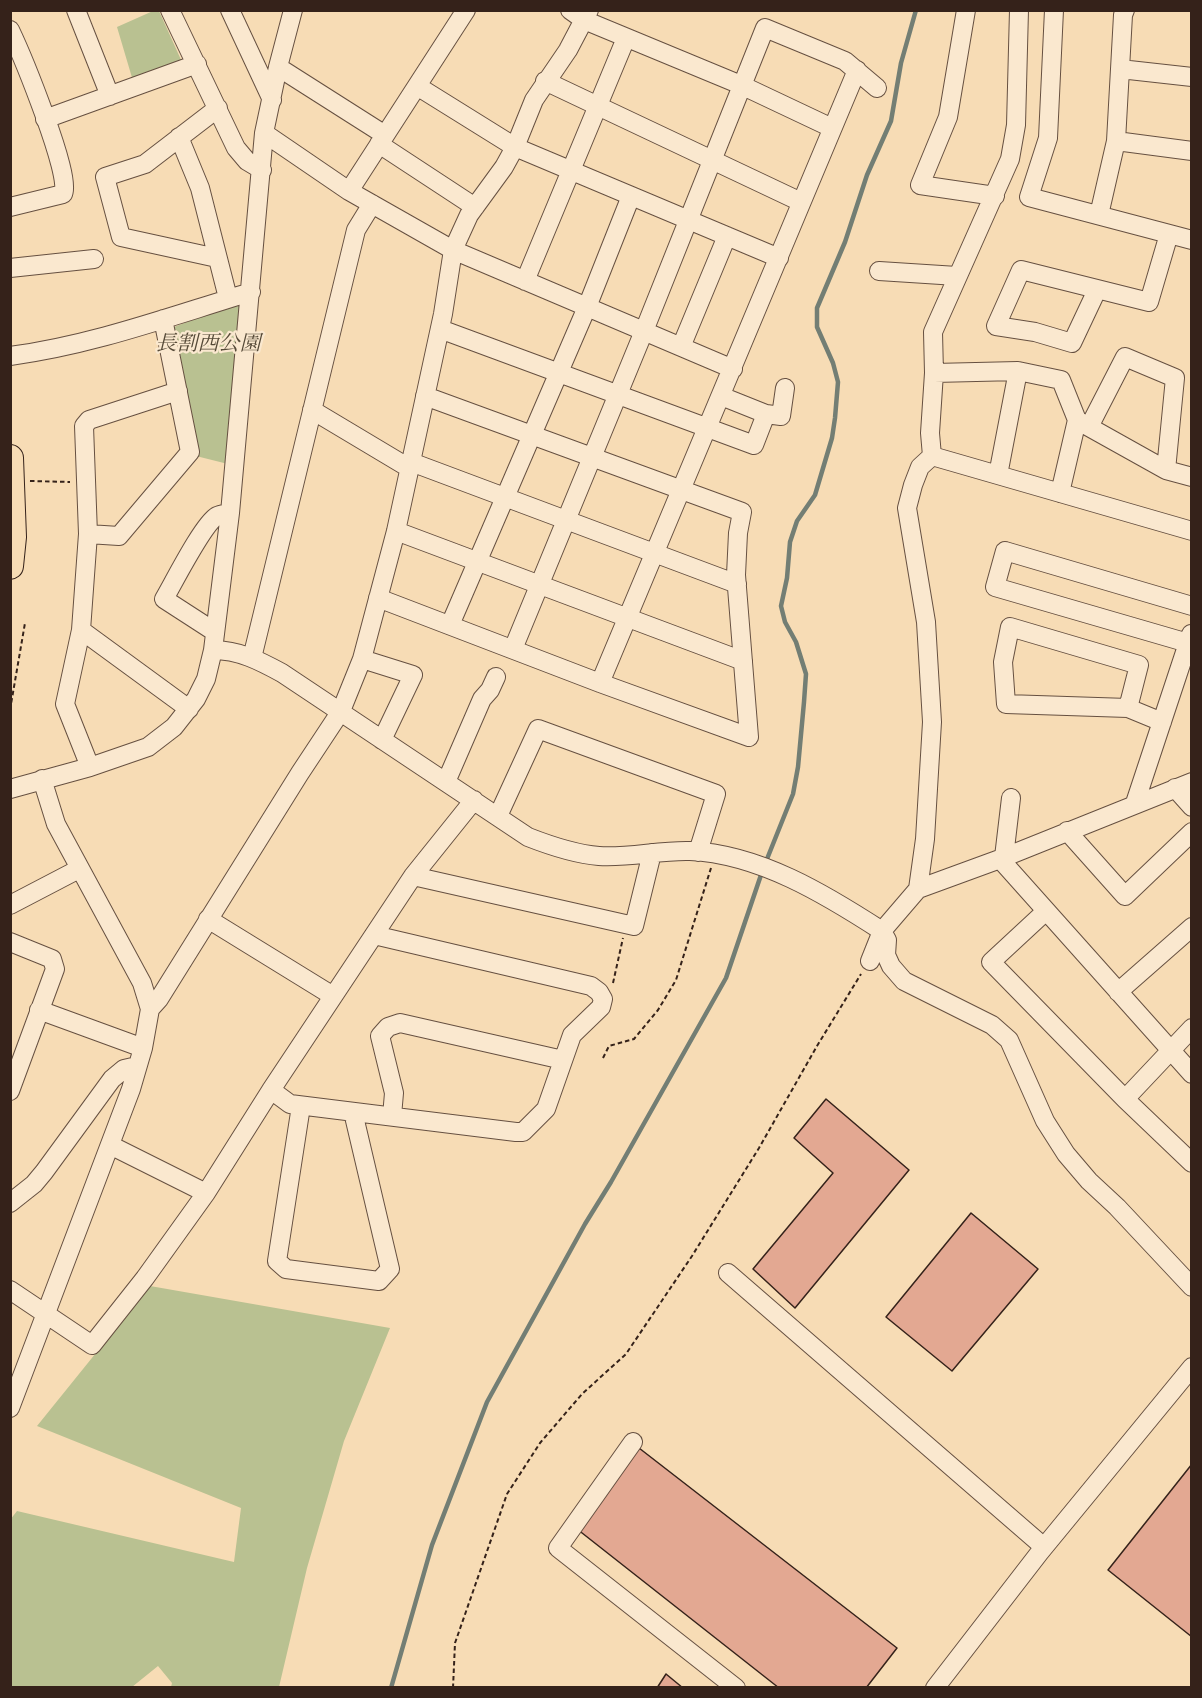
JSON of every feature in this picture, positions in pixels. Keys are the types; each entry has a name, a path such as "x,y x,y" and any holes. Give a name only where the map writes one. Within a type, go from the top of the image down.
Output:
{"highway":[{"path":"10,458 13,537 10,566"}],"street":[{"path":"76,10 110,96"},
{"path":"230,10 272,100"},
{"path":"10,789 90,767 148,747 174,727 196,699 206,679 214,641 230,513 264,133 293,10"},
{"path":"349,191 466,10"},
{"path":"966,10 948,117 920,185 995,196"},
{"path":"932,456 930,433 934,373 933,332 1010,159 1016,124 1019,10"},
{"path":"1054,10 1048,138 1029,197 1191,240"},
{"path":"1099,215 1116,141 1125,10"},
{"path":"173,11 196,64 241,155 262,170"},
{"path":"150,1009 159,999 300,772 341,711 362,659 396,531 440,329 453,250 469,215 504,167 515,147 534,100 568,50 581,14 626,38 741,85 832,128"},
{"path":"513,649 644,331 765,28 845,61 877,88"},
{"path":"10,30 58,154 65,192 63,195 10,207"},
{"path":"525,281 626,38"},
{"path":"45,119 196,64"},
{"path":"278,67 475,207"},
{"path":"1120,69 1191,77"},
{"path":"600,683 857,70"},
{"path":"545,81 801,202"},
{"path":"417,86 515,147 779,258"},
{"path":"218,108 139,167 105,177 121,237 218,258"},
{"path":"264,133 349,191 453,250 733,369"},
{"path":"178,137 191,162 200,188 228,298"},
{"path":"1116,141 1191,151"},
{"path":"450,626 530,435 587,307 632,196"},
{"path":"252,658 356,230 372,204"},
{"path":"1097,290 1072,343 1035,332 996,326 1021,270 1149,302 1169,234"},
{"path":"681,347 727,236"},
{"path":"10,268 94,260"},
{"path":"879,271 957,276"},
{"path":"10,356 56,349 251,292"},
{"path":"88,534 119,536 190,452 163,319"},
{"path":"440,329 754,445 766,414"},
{"path":"1060,493 1083,424 1125,357 1175,378 1166,470"},
{"path":"934,373 1018,370 1061,380 1083,424 1166,470 1191,477"},
{"path":"998,475 1018,370"},
{"path":"721,396 766,414 781,416 785,388"},
{"path":"90,767 65,705 81,630 88,534 84,426 89,420 178,391"},
{"path":"378,597 600,683 749,737 736,584 738,533 742,512 425,396"},
{"path":"312,410 410,465 736,584"},
{"path":"932,456 1191,531"},
{"path":"918,889 925,839 932,722 926,622 907,508 920,467 932,456"},
{"path":"230,513 218,515 212,519 188,555 164,599 223,650 252,658 282,673 528,837 562,850 599,856 707,853 747,860 780,873 882,931 887,940 886,955 891,966 904,981 992,1025 1009,1040 1045,1121 1066,1154 1191,1287"},
{"path":"396,531 743,661"},
{"path":"1135,803 1190,638 995,587 1005,551 1191,606"},
{"path":"1128,708 1139,666 1010,627 1003,662 1006,704 1128,708 1162,722"},
{"path":"81,630 189,709"},
{"path":"362,659 413,675 382,740"},
{"path":"446,782 482,699 490,690 496,677"},
{"path":"498,816 538,729 717,794 707,853"},
{"path":"10,1408 131,1089 143,1048 150,1009 142,983 56,824 42,780"},
{"path":"870,961 882,931 918,889 1002,858 1183,785 1191,807"},
{"path":"1011,798 1002,858 1191,1074"},
{"path":"10,1290 92,1345 145,1278 206,1193 271,1090 413,876 474,800"},
{"path":"1067,831 1125,896 1191,832"},
{"path":"413,876 634,926 652,853"},
{"path":"10,905 79,869"},
{"path":"1046,911 991,962 1125,1099 1191,1162"},
{"path":"208,919 333,996"},
{"path":"1118,992 1191,927"},
{"path":"271,1090 290,1104 301,1106 523,1132 546,1109 572,1035 601,1006 603,999 599,992 591,986 374,935"},
{"path":"10,942 52,959 55,964 10,1091"},
{"path":"39,1010 143,1048"},
{"path":"392,1116 394,1094 380,1036 388,1027 400,1023 563,1060"},
{"path":"1125,1099 1191,1028"},
{"path":"10,1203 44,1172 112,1079 124,1069 137,1066"},
{"path":"301,1106 277,1261 286,1269 379,1281 390,1269 352,1112"},
{"path":"110,1145 206,1193"},
{"path":"728,1273 1044,1547"},
{"path":"935,1688 1044,1547 1191,1367"},
{"path":"633,1442 558,1548 736,1688"}],"path":[{"path":"30,481 86,483"},
{"path":"10,710 25,623"},
{"path":"603,1058 609,1046 634,1039 658,1010 676,980 707,853"},
{"path":"599,992 613,984 626,924"},
{"path":"453,1688 455,1643 507,1494 540,1443 582,1394 626,1354 704,1237 870,961"}],"green space":[{"path":"153,11 159,11 182,62 133,81 117,27"},
{"name":"長割西公園","path":"243,300 228,464 196,456 174,327"},
{"path":"150,1286 390,1328 344,1441 307,1568 279,1687 171,1687 172,1683 158,1666 132,1687 11,1687 10,1520 17,1511 234,1562 241,1508 37,1426"}],"building":[{"path":"826,1099 909,1170 795,1308 753,1269 833,1173 794,1138"},
{"path":"971,1213 1038,1269 952,1371 886,1317"},
{"path":"639,1448 897,1648 866,1688 779,1688 577,1529"},
{"path":"1192,1464 1192,1637 1108,1570"},
{"path":"666,1674 683,1688 657,1688"}],"waterway":[{"path":"765,864 793,794 804,702 806,674 781,606 787,578 790,542 797,521 815,495 832,438 835,418 838,382 833,363 817,327 817,308 845,242 867,175 891,121 901,63 916,10"},
{"path":"391,1688 432,1545 487,1402 585,1224 726,978 762,872"}]}
